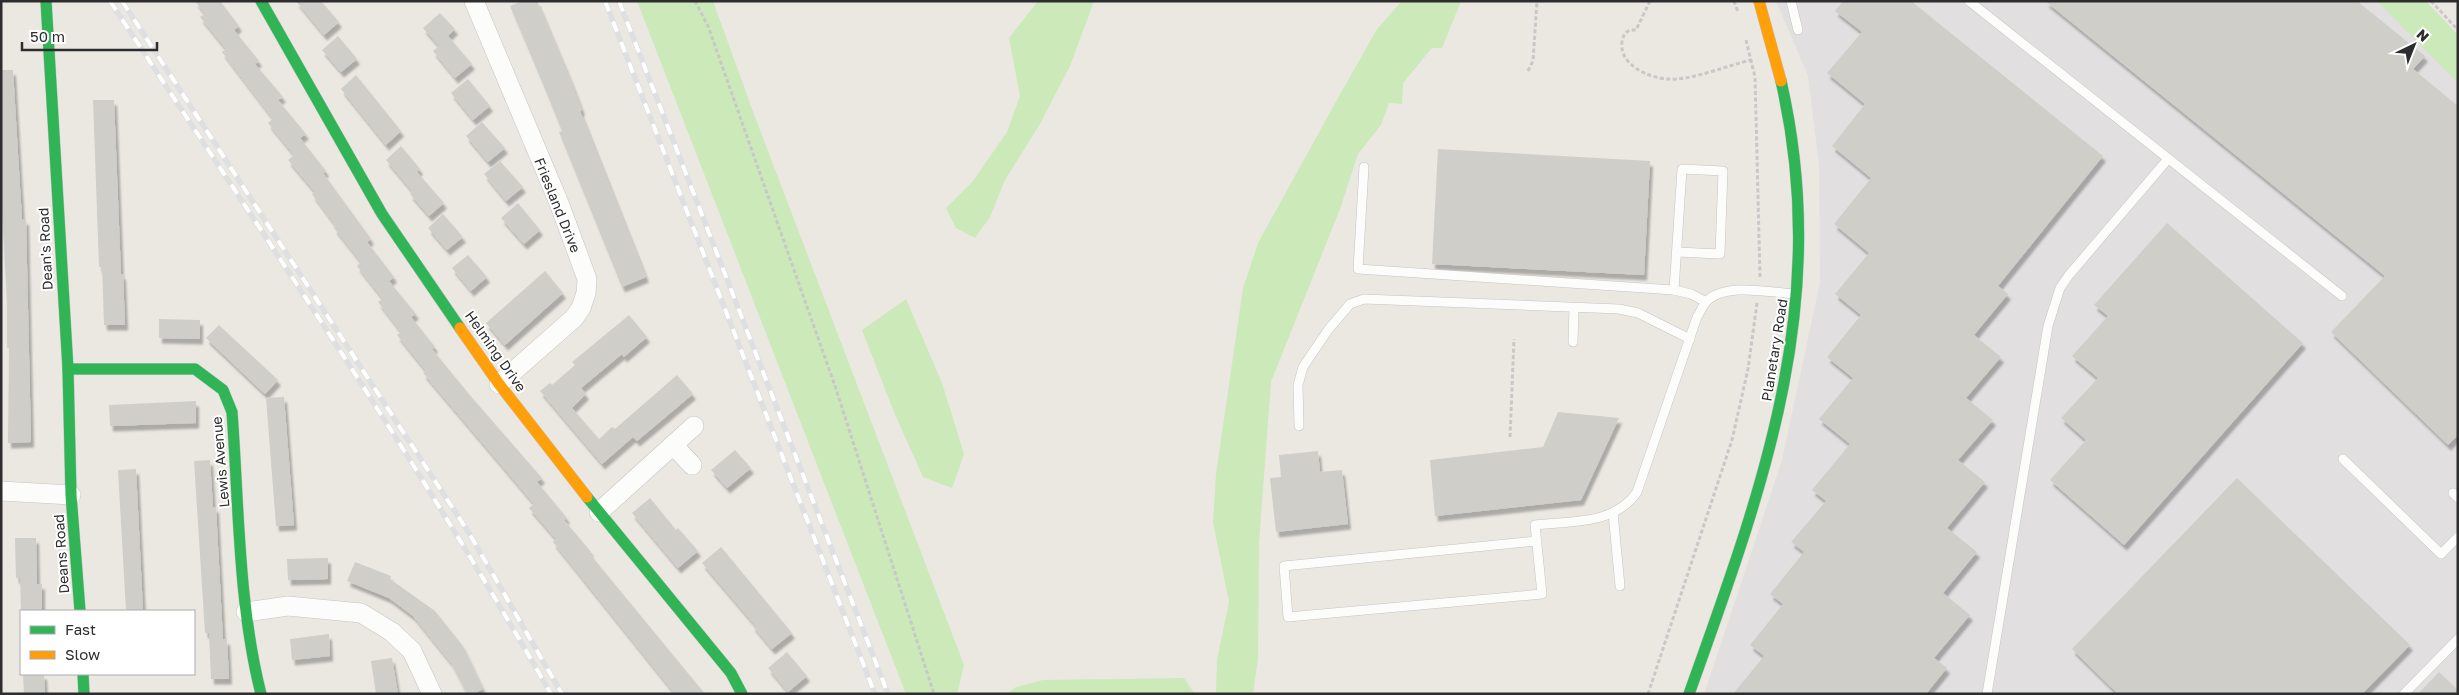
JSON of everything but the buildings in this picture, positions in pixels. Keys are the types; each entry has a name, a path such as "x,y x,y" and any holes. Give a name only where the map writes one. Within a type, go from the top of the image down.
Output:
{"street":[{"name":"Dean's Road","path":"46,1 68,369 71,495"},
{"name":"Helming Drive","path":"261,1 382,214 499,384 599,512 731,673 742,694"},
{"name":"Friesland Drive","path":"474,1 559,204 587,279 586,294 581,308 574,318 499,384"},
{"name":"Planetary Road","path":"1689,694 1742,542 1774,437 1784,389 1798,294 1801,238 1794,147 1780,70 1758,1"},
{"name":"Lewis Avenue","path":"68,369 194,369 223,390 232,412 246,612 254,666 261,694"},
{"path":"599,512 694,426"},
{"path":"673,445 692,465"},
{"path":"1,490 71,495"},
{"name":"Deans Road","path":"71,495 80,610"},
{"path":"246,612 288,606 361,613 392,632 412,651 432,694"},
{"path":"83,675 84,694"}],"lane":[{"path":"1791,1 1798,30"},
{"path":"1969,1 2342,296"},
{"path":"1987,694 2048,326 2054,304 2069,275 2168,159"},
{"path":"1364,167 1358,270 1674,290 1691,294 1706,302"},
{"path":"1674,290 1682,169 1723,171 1720,254 1677,252"},
{"path":"1537,540 1284,566 1288,617 1542,594 1537,540 1535,525 1598,518 1613,514 1631,501 1637,492 1690,339 1706,302 1724,292 1759,291 1798,294"},
{"path":"1299,426 1298,385 1303,367 1328,330 1350,304 1364,298 1619,309 1638,313 1690,339"},
{"path":"1574,308 1574,342"},
{"path":"2343,458 2441,554 2458,537"},
{"path":"1613,514 1620,586"},
{"path":"2404,694 2458,639"}],"path":[{"path":"695,1 708,26 836,389 934,694"},
{"path":"1528,71 1533,61 1537,1"},
{"path":"1650,1 1636,30 1630,30 1626,33 1622,46 1628,61 1642,72 1660,78 1676,79 1751,60"},
{"path":"1734,1 1740,21"},
{"path":"2431,1 2458,30"},
{"path":"1648,694 1732,440 1748,369 1759,291 1760,269 1755,77 1746,37"},
{"path":"1510,437 1514,339"}],"shaded area":[{"path":"1776,1 2404,1 2458,56 2458,694 1704,694 1782,460 1820,282 1819,165 1808,76"}],"green space":[{"path":"637,1 713,1 755,117 964,665 957,694 906,694"},
{"path":"1038,1 1094,1 1070,66 1040,124 1005,180 990,217 975,238 956,228 946,208 973,181 1007,132 1020,96 1009,38"},
{"path":"1402,1 1460,1 1460,4 1442,48 1432,48 1403,83 1402,104 1389,103 1381,125 1358,154 1340,209 1271,382 1259,543 1258,659 1253,694 1216,694 1217,660 1229,602 1213,522 1216,474 1243,288 1258,243 1333,107 1377,29"},
{"path":"2377,1 2426,1 2458,35 2458,83"},
{"path":"906,299 942,383 964,454 952,488 923,477 894,412 862,330"},
{"path":"1184,678 1195,694 1006,694 1016,687 1043,680"}],"railway":[{"path":"110,1 336,344 446,518 551,694"},
{"path":"122,1 469,533 562,694"},
{"path":"605,1 875,694"},
{"path":"619,1 888,694"}],"traffic: fast":[{"path":"46,1 68,369 71,495 80,610"},
{"path":"261,1 382,214 460,328"},
{"path":"1689,694 1742,542 1764,468 1782,394 1794,318 1799,242 1795,163 1781,81"},
{"path":"68,369 195,369 223,390 232,412 240,554 253,660 261,694"},
{"path":"587,497 731,673 742,694"},
{"path":"83,675 84,694"}],"traffic: slow":[{"path":"1759,1 1781,81"},
{"path":"460,328 499,384 587,497"}]}
